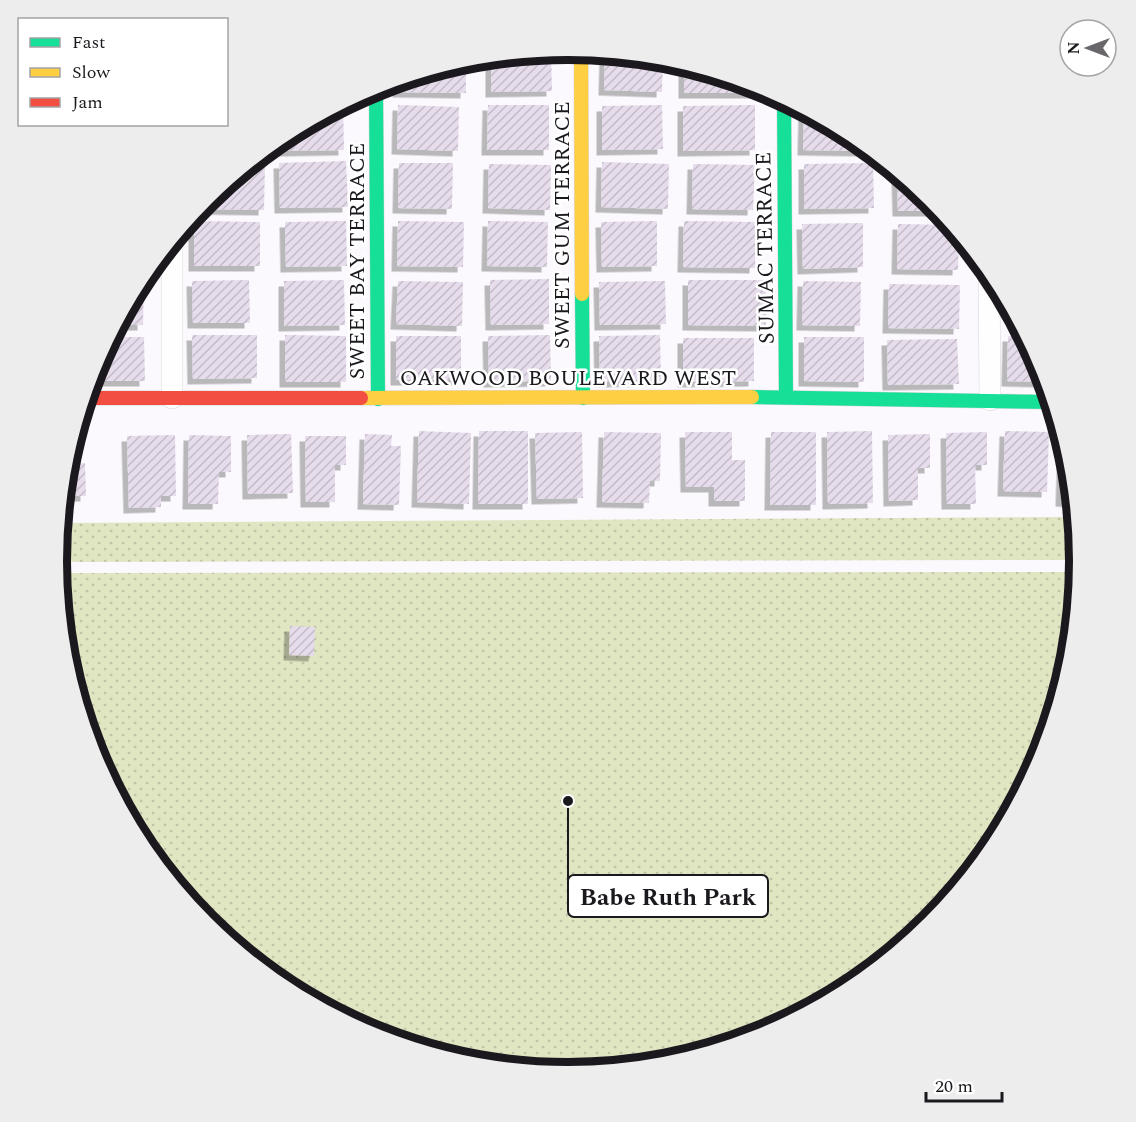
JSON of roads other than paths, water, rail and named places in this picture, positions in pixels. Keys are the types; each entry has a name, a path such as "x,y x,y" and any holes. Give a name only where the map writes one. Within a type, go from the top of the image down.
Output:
{"street":[{"name":"SWEET GUM TERRACE","path":"581,60 583,398"},
{"name":"SWEET BAY TERRACE","path":"376,98 378,399"},
{"name":"SUMAC TERRACE","path":"784,109 786,397"},
{"path":"172,255 172,398"},
{"path":"989,290 990,399"},
{"name":"OAKWOOD BOULEVARD WEST","path":"95,398 786,397 1042,402"}],"place":[{"name":"Babe Ruth Park","path":"568,801"}]}
